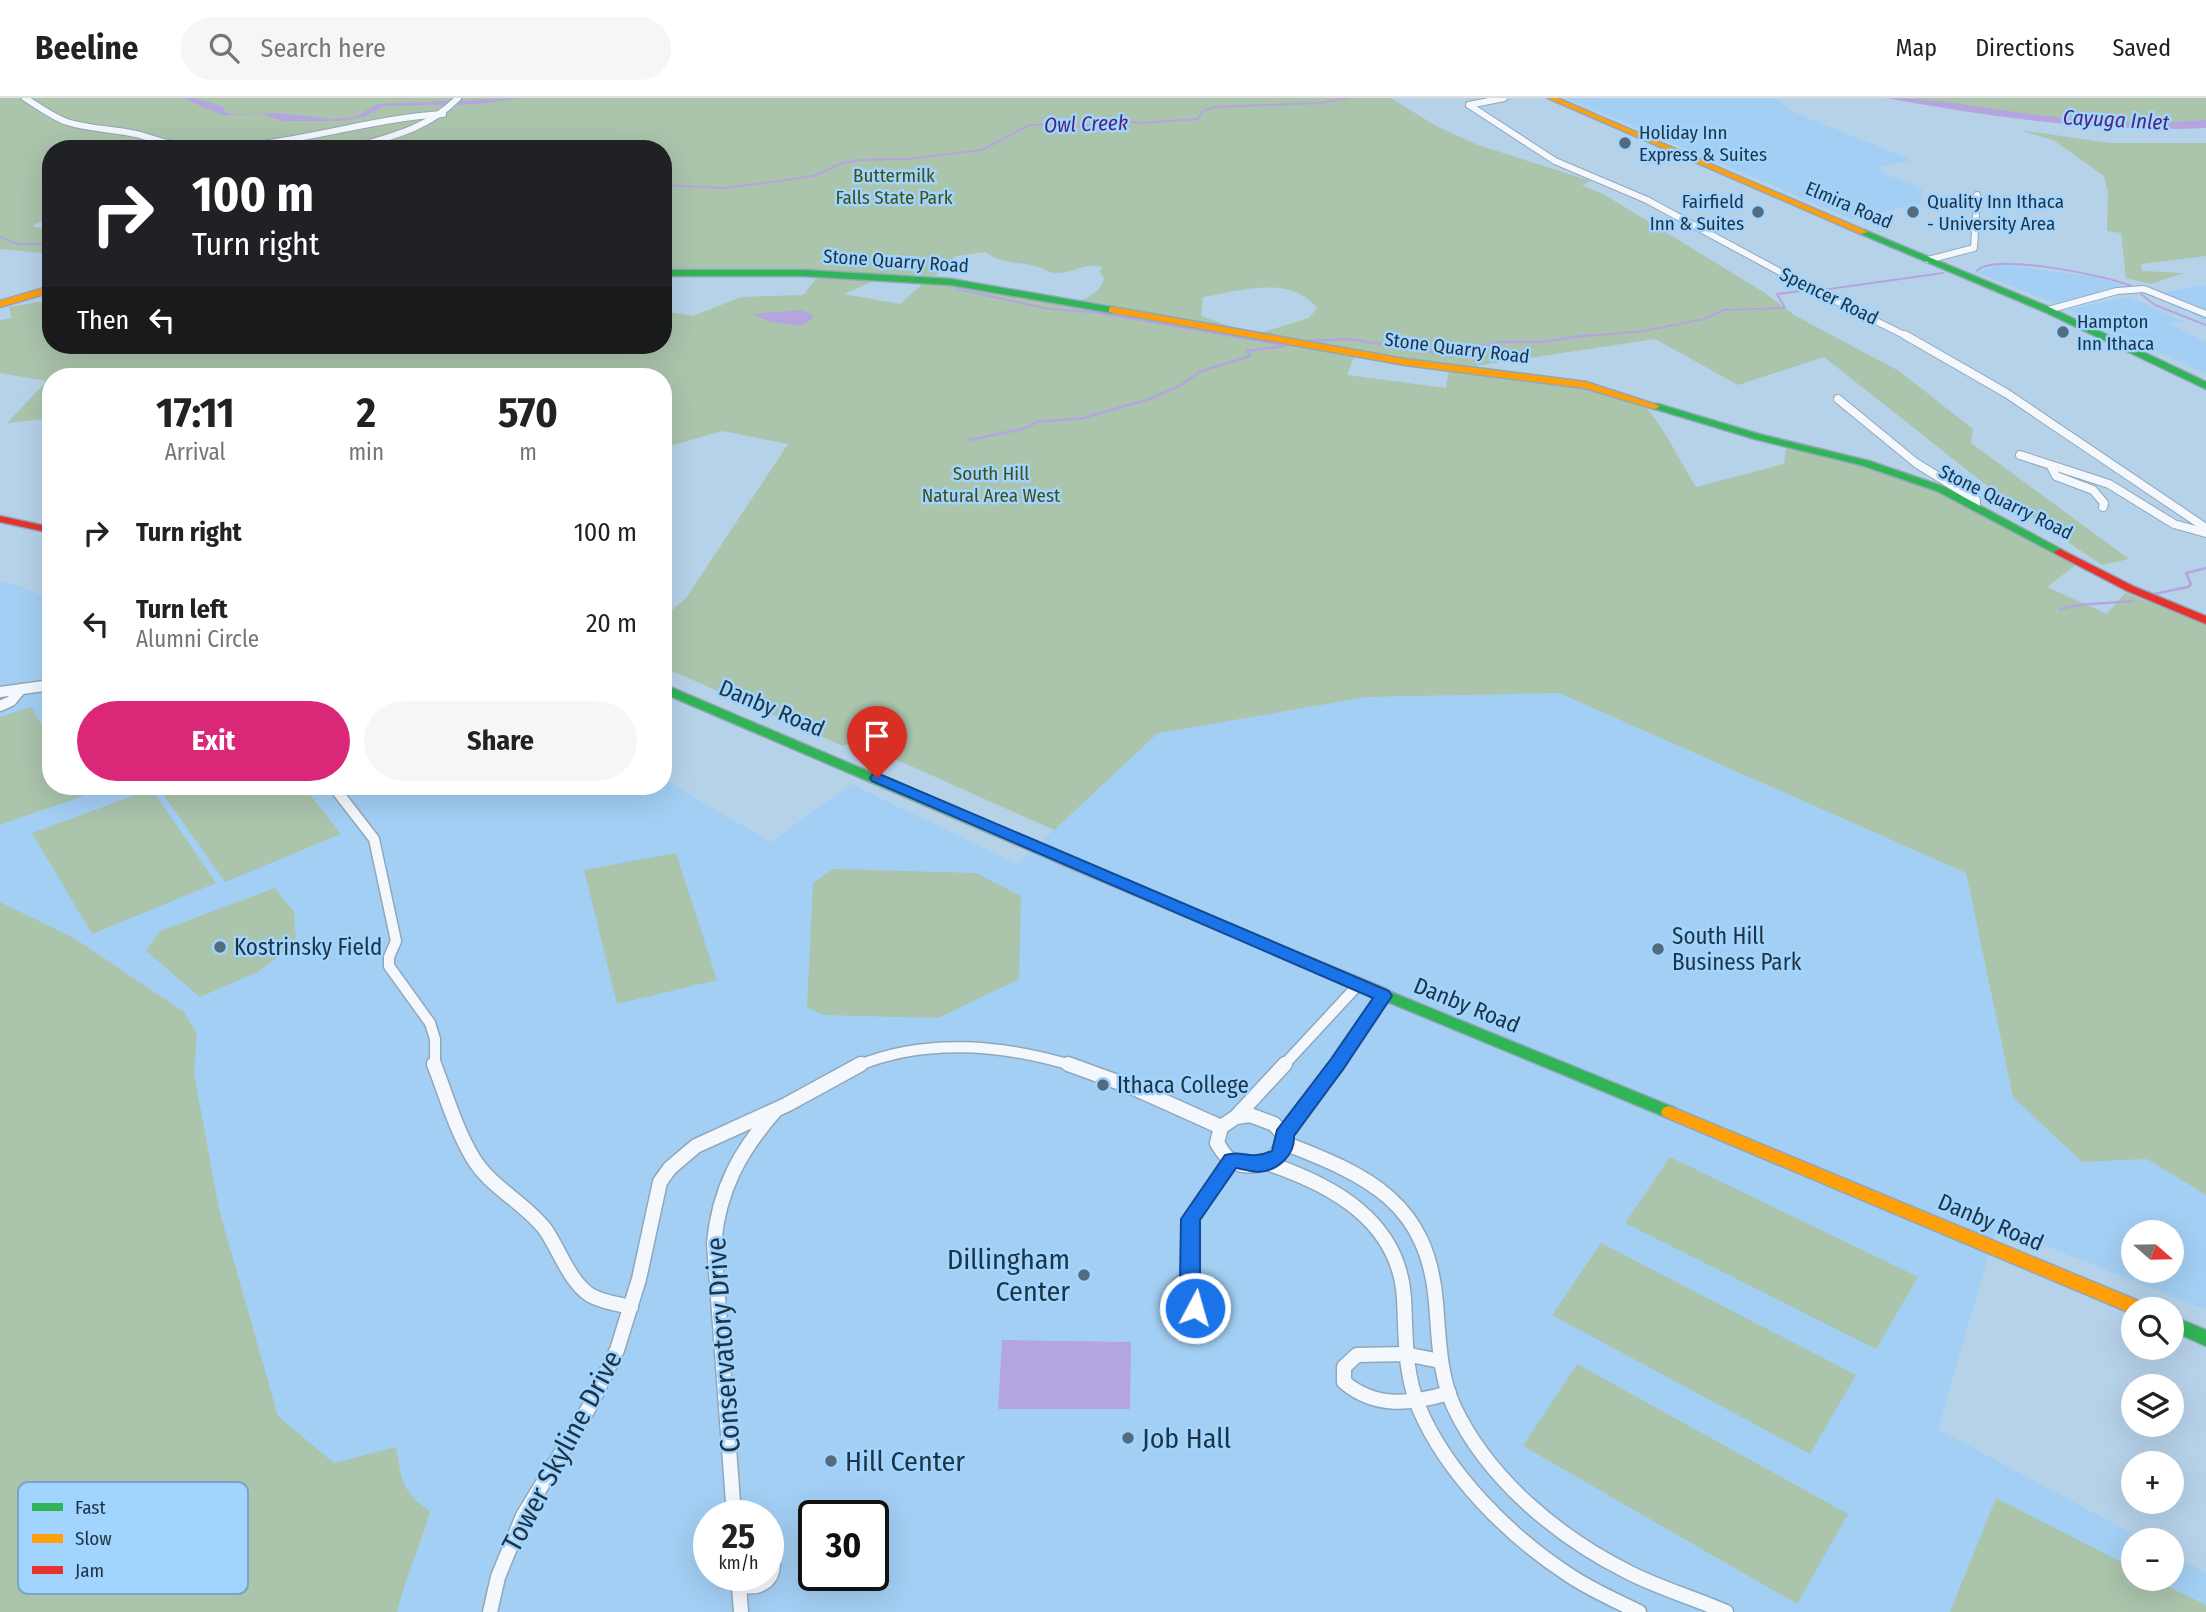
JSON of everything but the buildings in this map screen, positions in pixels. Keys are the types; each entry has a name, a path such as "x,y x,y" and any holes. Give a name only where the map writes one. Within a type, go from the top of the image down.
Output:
{"main road":[{"name":"Elmira Road","path":"1551,98 2048,310 2206,386"},
{"name":"Stone Quarry Road","path":"672,273 816,274 945,281 1405,362 1565,381 1611,391 1748,434 1865,463 1941,489 1976,505 2131,589 2206,620"},
{"path":"0,304 42,292"},
{"path":"0,519 42,528"},
{"name":"Danby Road","path":"672,692 1383,996 1813,1171 2121,1301"},
{"path":"2184,1328 2206,1338"}],"street":[{"path":"26,98 66,122 137,134 154,140"},
{"path":"379,140 413,130 443,114 458,98"},
{"name":"Spencer Road","path":"1504,98 1469,105 1555,161 1647,200 1806,286 1930,348 2006,393 2206,531"},
{"path":"288,140 414,115 443,114"},
{"path":"1928,260 1974,248 1977,195"},
{"path":"2048,310 2117,291 2144,289 2206,314"},
{"path":"1838,398 1916,463 1976,500 1976,505"},
{"path":"2020,455 2109,484 2174,524 2206,531"},
{"path":"2051,466 2056,476 2093,490 2104,503 2103,507"},
{"path":"0,692 42,686"},
{"path":"0,706 11,701 22,689"},
{"path":"341,795 374,839 396,942 389,957 389,966 430,1023 435,1040 434,1063 471,1155 482,1172 514,1197 544,1228 579,1284 589,1294 604,1301 631,1307"},
{"path":"1358,985 1236,1117 1221,1127 1217,1143 1232,1160 1249,1165 1267,1163 1306,1175 1368,1215 1388,1243 1401,1276 1405,1353 1418,1402 1435,1442 1466,1486 1519,1536 1571,1577 1639,1612"},
{"path":"1267,1163 1279,1156 1284,1139 1383,996"},
{"path":"777,1109 821,1082 862,1064 927,1048 971,1045 1030,1052 1090,1069 1221,1127"},
{"name":"Tower Skyline Drive","path":"490,1612 506,1549 520,1519 606,1374 622,1338 660,1182 685,1153 741,1123 777,1109"},
{"name":"Conservatory Drive","path":"733,1500 714,1243 715,1225 723,1190 737,1157 777,1109"},
{"path":"1236,1117 1250,1115 1265,1118 1277,1125 1284,1139 1327,1158 1367,1182 1394,1204 1418,1230 1429,1256 1435,1289 1440,1362 1449,1393 1472,1438 1504,1479 1588,1550 1630,1573 1726,1612"},
{"path":"1190,1282 1191,1219 1232,1160"},
{"path":"1440,1362 1405,1353 1357,1355 1344,1367 1345,1382 1356,1394 1371,1401 1418,1402 1449,1393"},
{"path":"736,1591 741,1612"}],"shaded area":[{"path":"194,98 224,107 225,112 232,114 277,113 334,119 357,116 378,104 520,98 481,104 384,106 364,117 342,121 282,121 261,114 223,115 184,99"},
{"path":"1566,98 1778,99 1791,111 1912,160 1881,167 1878,171 1922,189 1920,204 1852,219"},
{"path":"1886,98 2107,121 2206,120 2206,128 2086,126"},
{"path":"2002,265 2096,277 2125,286 2056,304 1977,272"},
{"path":"2199,285 2206,286 2206,320 2150,296"},
{"path":"2129,297 2183,321 2169,324 2206,342 2206,374 2068,309"},
{"path":"802,310 813,318 801,326 771,322 752,314"},
{"name":"Ithaca College","path":"0,581 42,596 42,795 672,795 672,784 771,842 851,784 1017,864 1158,733 1368,697 1559,693 1966,873 2013,1097 2082,1162 2147,1159 2206,1195 2206,1310 2184,1301 2184,1297 2174,1297 2139,1283 2184,1283 2184,1220 2121,1220 2121,1276 1997,1226 1938,1429 2122,1528 2121,1591 2184,1591 2184,1561 2206,1573 2206,1612 397,1612 405,1577 423,1538 430,1511 413,1500 403,1485 396,1447 334,1463 278,1416 219,1209 194,1073 197,1033 184,1012 74,938 0,902"},
{"path":"1002,1340 1131,1342 1130,1409 998,1409"}],"green space":[{"name":"Buttermilk Falls State Park","path":"0,98 1391,98 1436,126 1478,145 1591,181 1582,185 1605,195 1765,293 1794,315 1899,371 1973,429 1971,443 2129,559 2102,565 2000,496 1824,357 1738,385 1655,339 1475,366 1413,359 1260,333 1309,318 1317,308 1293,291 1279,288 1248,289 1203,297 1201,316 1238,329 1082,300 1100,287 1104,279 1100,271 1103,267 1089,266 1054,273 1032,265 998,259 986,252 956,256 935,276 793,270 672,270 672,140 42,140 42,221 32,226 42,229 42,253 0,249"},
{"path":"1900,98 2206,98 2206,124 2105,124"},
{"path":"2019,130 2110,143 2206,143 2206,256 2141,264 2142,271 2183,273 2151,284 2126,278 2121,233 2107,231 2108,193 2104,176 2053,140"},
{"name":"South Hill Natural Area West","path":"818,276 878,279 844,294 900,304 926,281 1354,356 1347,375 1446,388 1449,370 1554,382 1613,393 1635,401 1648,410 1696,487 1784,464 1786,448 1832,457 1947,495 2076,565 2047,587 2107,614 2125,593 2206,625 2206,1195 2147,1159 2082,1162 2013,1097 1966,873 1559,693 1368,697 1158,733 1054,830 855,741 843,746 672,671 672,610 686,598 788,444 722,431 672,445 672,368 42,368 42,380 0,373 0,320 12,318 9,307 42,302 42,354 672,354 672,312 693,316 741,297 803,295"},
{"path":"42,386 42,419 7,423"},
{"path":"31,707 42,725 42,795 83,796 0,825 0,717"},
{"path":"136,795 156,795 216,883 92,934 32,833"},
{"path":"164,795 310,795 341,834 225,882"},
{"path":"676,853 717,980 617,1004 584,870"},
{"path":"833,869 976,873 1021,896 1019,979 938,1018 823,1015 807,1007 813,883"},
{"name":"Kostrinsky Field","path":"275,888 294,912 296,943 258,972 200,997 146,951 160,931"},
{"path":"0,902 74,938 184,1012 197,1034 194,1073 219,1209 278,1416 334,1463 396,1447 404,1484 413,1497 430,1511 397,1612 0,1612"},
{"path":"1670,1157 1918,1277 1876,1349 1625,1223"},
{"path":"1601,1243 1856,1375 1810,1454 1552,1315"},
{"path":"1577,1364 1848,1514 1797,1604 1523,1446"},
{"path":"1996,1498 2121,1562 2121,1591 2177,1591 2206,1605 2206,1612 1950,1612"}],"waterway":[{"name":"Owl Creek","path":"672,185 724,188 814,176 842,163 860,160 910,159 982,150 1029,125 1101,125 1119,120 1140,123 1198,119 1203,111 1214,107 1320,103 1347,98"},
{"name":"Owl Creek","path":"0,237 17,244 42,244"},
{"path":"1977,271 1987,266 2026,265 2076,272 2131,286"},
{"path":"1822,290 1943,273"},
{"path":"956,289 1050,309 1092,312 1238,337"},
{"path":"1575,337 1644,331 1704,319 1724,310 1785,308 1777,294 1808,290"},
{"path":"2141,294 2155,305 2206,325"},
{"path":"1228,335 1284,345"},
{"path":"1306,341 1348,339 1445,354 1500,342 1541,342 1587,335"},
{"path":"969,440 1023,429 1037,422 1083,418 1150,399 1183,384 1199,372 1250,356 1247,351 1286,346"},
{"path":"2154,594 2188,587 2191,584 2186,573 2206,568"},
{"path":"2060,609 2133,601"}],"traffic: fast":[{"path":"1864,232 2048,310 2206,386"},
{"path":"672,273 804,273 951,282 1112,310"},
{"path":"1655,406 1759,437 1865,463 1941,489 2060,552"},
{"path":"672,692 1076,865"},
{"path":"1381,993 1669,1112"},
{"path":"2184,1328 2206,1338"}],"traffic: slow":[{"path":"1551,98 1864,232"},
{"path":"0,304 42,292"},
{"path":"1112,310 1405,362 1586,385 1655,406"},
{"path":"1669,1112 2121,1301"}],"traffic: jam":[{"path":"0,519 42,528"},
{"path":"2060,552 2131,589 2206,620"},
{"path":"1076,865 1381,993"}],"place":[{"name":"Holiday Inn Express & Suites","path":"1625,143"},
{"name":"Fairfield Inn & Suites","path":"1758,212"},
{"name":"Quality Inn Ithaca - University Area","path":"1913,212"},
{"name":"Hampton Inn Ithaca","path":"2063,332"},
{"name":"Kostrinsky Field","path":"220,947"},
{"name":"South Hill Business Park","path":"1658,949"},
{"name":"Ithaca College","path":"1103,1085"},
{"name":"Dillingham Center","path":"1084,1275"},
{"name":"Job Hall","path":"1128,1438"},
{"name":"Hill Center","path":"831,1461"}],"route":[{"path":"877,778 1383,996 1338,1064 1284,1135 1285,1146 1279,1156 1258,1165 1232,1160 1191,1219 1190,1282 1204,1287 1207,1296 1204,1304 1195,1308"}],"water label":[{"name":"Cayuga Inlet","path":"2116,120"}]}
